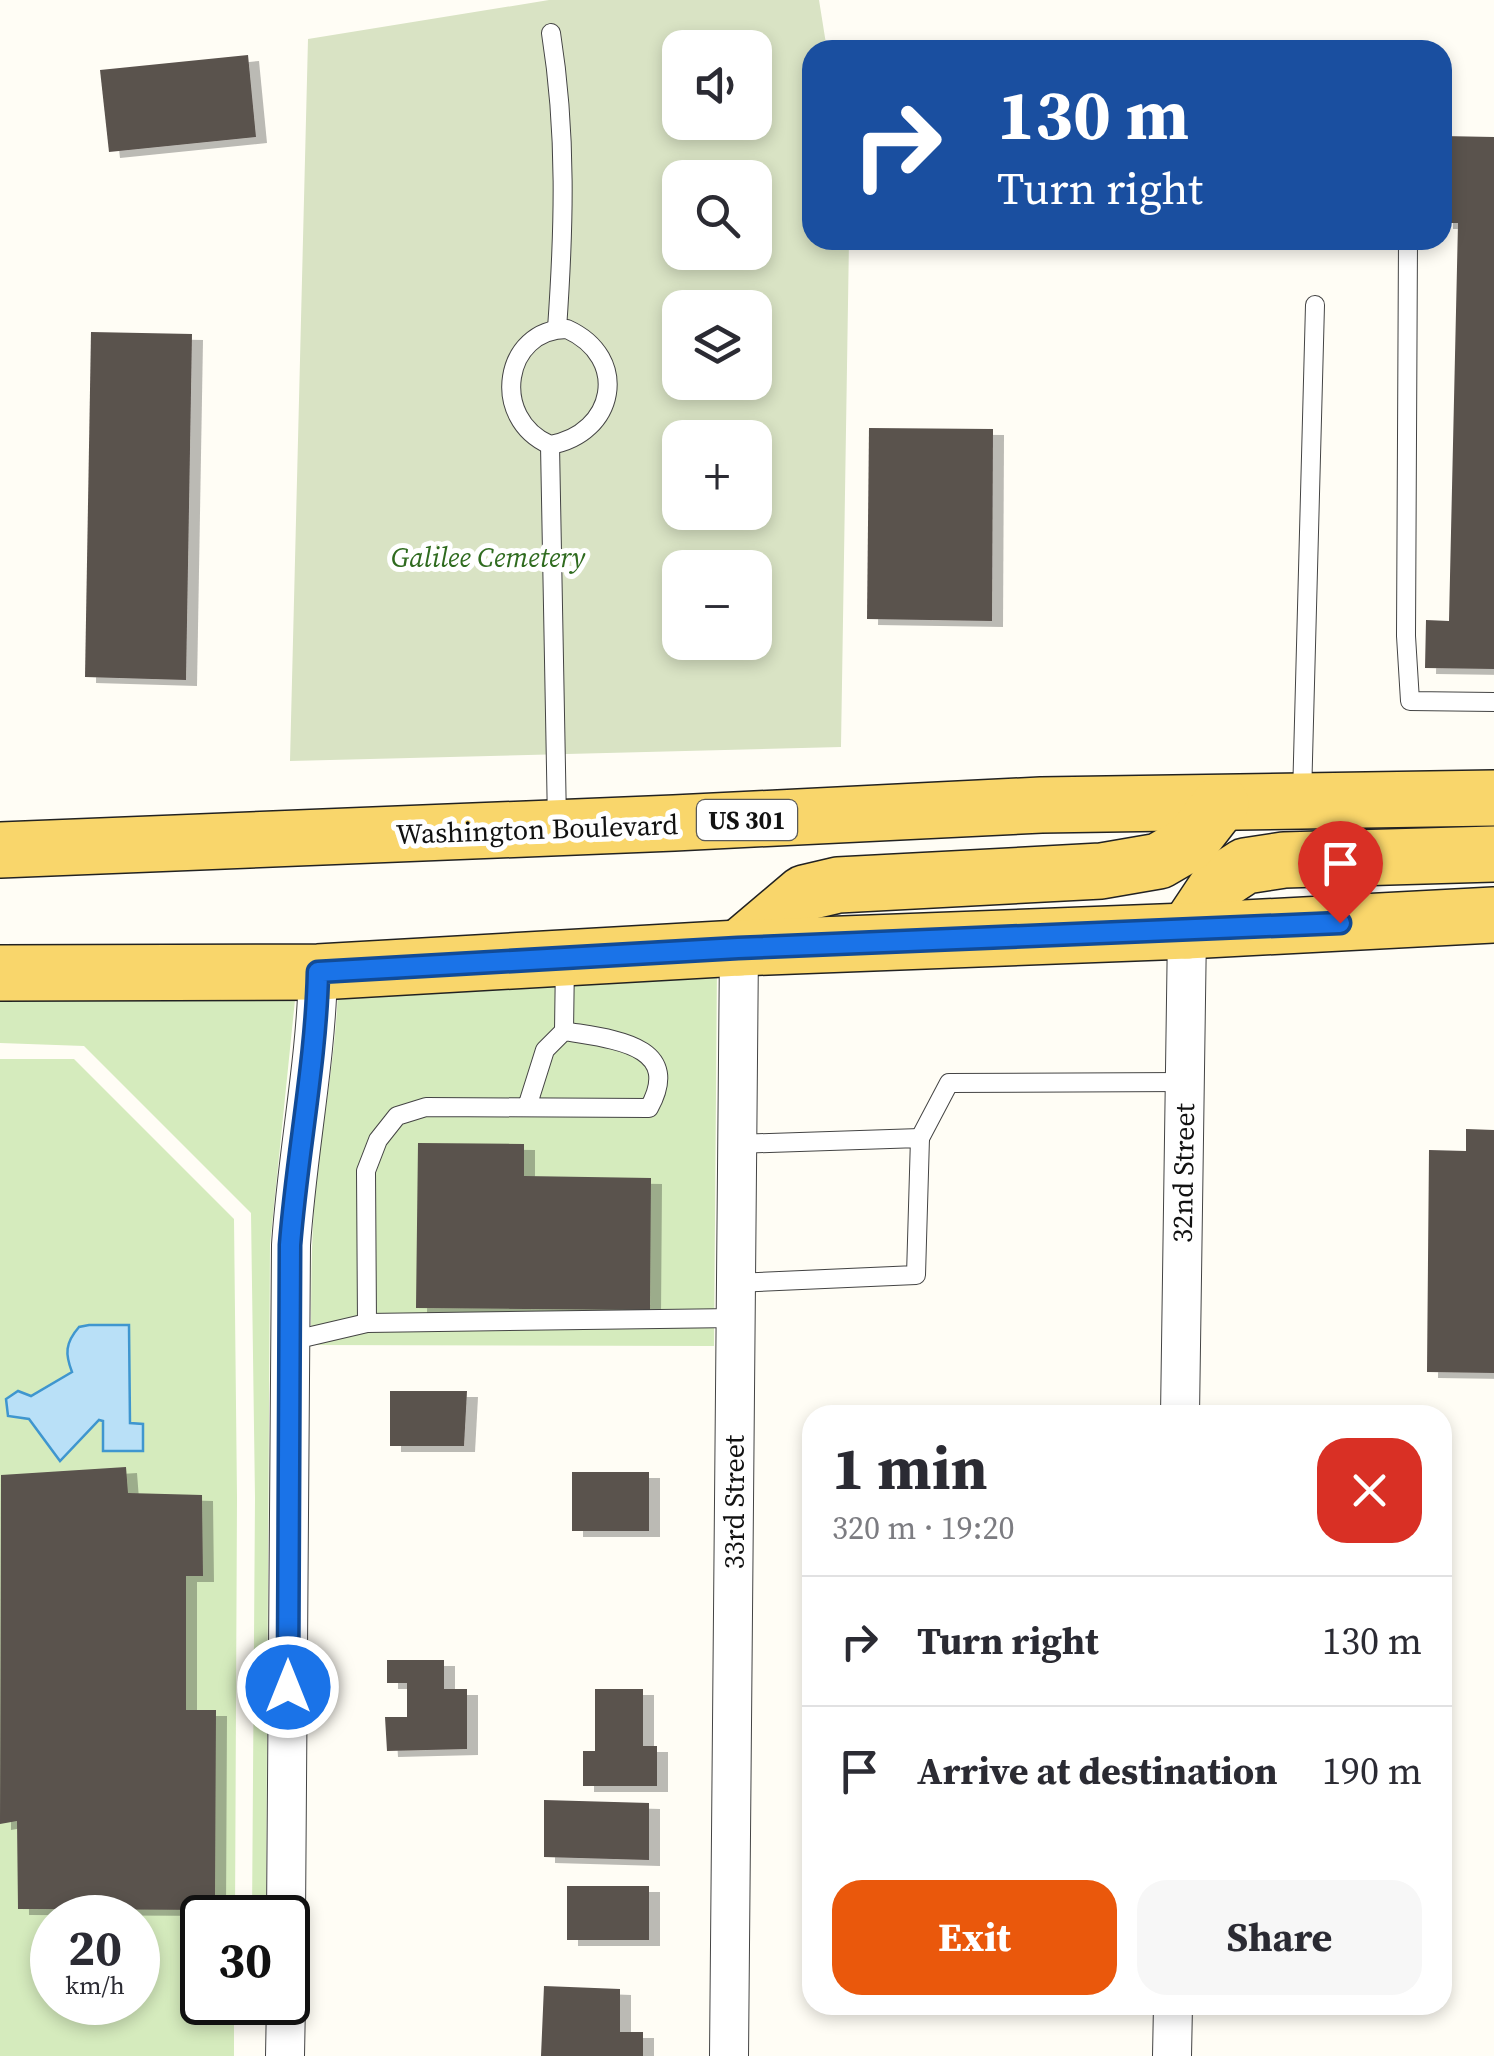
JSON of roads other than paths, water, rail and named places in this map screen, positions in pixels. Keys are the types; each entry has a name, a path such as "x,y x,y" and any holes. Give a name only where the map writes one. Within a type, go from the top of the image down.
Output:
{"main road":[{"name":"Washington Boulevard","path":"0,850 1041,805 1494,798"},
{"path":"738,948 804,893 838,885 1101,871 1158,861 1190,842 1221,803"},
{"path":"1187,931 1220,882 1245,866 1284,860 1494,854"},
{"path":"0,973 318,972 738,948 1494,915"}],"street":[{"name":"32nd Street","path":"1180,1405 1187,931"},
{"name":"33rd Street","path":"729,2056 738,948"},
{"path":"286,1895 290,1245 316,1026 318,972"},
{"path":"1172,2015 1172,2056"},
{"path":"285,2056 286,2025"}],"lane":[{"path":"551,33 564,168 557,329"},
{"path":"1408,250 1406,636 1410,702 1494,702"},
{"path":"1302,802 1315,305"},
{"path":"567,329 582,336 596,350 606,367 609,389 595,420 577,438 550,445 520,424 514,413 511,381 525,349 537,336 567,329"},
{"path":"550,445 557,828"},
{"path":"527,1107 545,1050 564,1031 565,958"},
{"path":"367,1322 366,1171 378,1140 397,1116 426,1107 649,1108 659,1091 655,1064 641,1047 564,1031"},
{"path":"290,1341 367,1322 735,1300 916,1275 920,1138 948,1083 1184,1082"},
{"path":"736,1144 920,1138"}],"water":[{"path":"129,1325 130,1423 143,1424 143,1451 103,1451 103,1421 99,1420 60,1461 29,1419 8,1416 6,1399 18,1391 31,1396 72,1372 67,1354 71,1338 79,1327"}],"park label":[{"name":"Galilee Cemetery","path":"488,557"}]}
